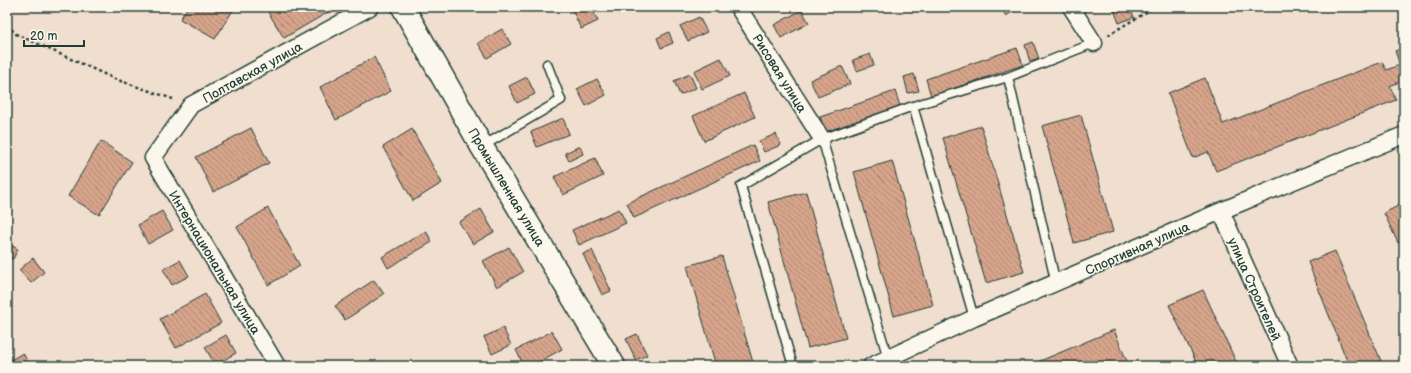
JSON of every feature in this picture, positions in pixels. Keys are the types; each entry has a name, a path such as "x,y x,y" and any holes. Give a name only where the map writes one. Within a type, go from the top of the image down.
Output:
{"street":[{"name":"Полтавская улица","path":"153,158 191,106 370,7"},
{"name":"Промышленная улица","path":"403,7 482,147 614,366"},
{"name":"Рисовая улица","path":"738,7 822,139"},
{"path":"1071,7 1094,43"},
{"name":"Спортивная улица","path":"871,366 974,318 1404,135"},
{"name":"Интернациональная улица","path":"153,158 277,366"},
{"name":"улица Строителей","path":"1221,212 1290,366"}],"lane":[{"path":"793,366 741,186 822,139 913,106 1008,77 1094,43"},
{"path":"482,147 561,100 547,64"},
{"path":"1008,77 1056,284"},
{"path":"913,106 974,318"},
{"path":"822,139 888,358"}],"path":[{"path":"1094,43 1155,7"},
{"path":"7,25 16,34 115,79 191,106"}],"building":[{"path":"188,7 235,7 215,39 180,19"},
{"path":"265,7 337,7 284,38"},
{"path":"461,7 472,7 464,12"},
{"path":"571,7 591,7 598,21 581,29"},
{"path":"1000,7 1020,7 1006,16"},
{"path":"1123,7 1130,7 1134,17 1119,23 1114,10"},
{"path":"802,10 809,23 781,38 774,25"},
{"path":"699,17 707,32 688,41 680,26"},
{"path":"502,29 511,44 487,58 478,43"},
{"path":"669,32 673,43 661,48 657,38"},
{"path":"1033,42 1039,59 1030,62 1025,45"},
{"path":"1404,47 1404,80 1390,86 1396,100 1216,171 1208,152 1193,158 1168,93 1205,78 1223,124 1382,62 1386,70 1400,65 1395,51"},
{"path":"1017,48 1023,65 931,96 926,79"},
{"path":"870,54 874,65 857,71 853,60"},
{"path":"374,57 391,91 336,120 320,87"},
{"path":"721,58 730,76 702,89 694,71"},
{"path":"842,66 850,84 818,97 810,80"},
{"path":"690,74 696,88 680,95 674,81"},
{"path":"914,74 919,91 908,93 904,77"},
{"path":"527,77 535,94 517,103 509,86"},
{"path":"597,79 606,95 586,106 577,89"},
{"path":"895,91 900,106 825,132 820,117"},
{"path":"744,93 755,117 704,141 693,116"},
{"path":"1081,115 1113,232 1074,243 1042,126"},
{"path":"563,118 569,134 537,147 531,132"},
{"path":"981,126 1024,272 986,283 943,138"},
{"path":"251,128 269,163 213,192 196,157"},
{"path":"412,129 442,183 413,201 383,147"},
{"path":"776,134 781,145 764,152 759,141"},
{"path":"101,141 132,162 99,215 68,196"},
{"path":"753,145 760,161 634,218 627,203"},
{"path":"580,146 583,154 569,161 565,153"},
{"path":"595,158 603,176 563,195 554,177"},
{"path":"892,161 933,305 894,316 854,172"},
{"path":"806,192 846,338 808,348 768,202"},
{"path":"1404,203 1404,240 1398,243 1384,213"},
{"path":"268,208 300,266 268,285 237,227"},
{"path":"481,209 494,232 473,244 459,222"},
{"path":"619,209 626,223 579,245 572,230"},
{"path":"162,211 173,230 148,244 138,225"},
{"path":"426,231 432,242 388,268 382,257"},
{"path":"7,243 18,249 13,259 7,256"},
{"path":"509,247 523,272 497,287 483,261"},
{"path":"592,250 611,291 602,295 583,254"},
{"path":"1335,251 1381,361 1369,366 1349,366 1308,262"},
{"path":"722,256 754,366 716,366 687,266"},
{"path":"33,258 44,272 31,283 19,270"},
{"path":"180,260 189,276 172,285 163,269"},
{"path":"374,280 384,294 345,320 335,306"},
{"path":"1203,290 1238,366 1198,366 1169,305"},
{"path":"205,294 221,323 176,348 160,319"},
{"path":"503,328 511,345 492,354 484,337"},
{"path":"1114,330 1129,366 1028,366"},
{"path":"552,331 562,349 532,366 524,366 516,350"},
{"path":"637,334 647,355 636,360 626,339"},
{"path":"226,335 236,353 215,365 205,347"},
{"path":"23,353 30,366 7,366 7,362"}]}
